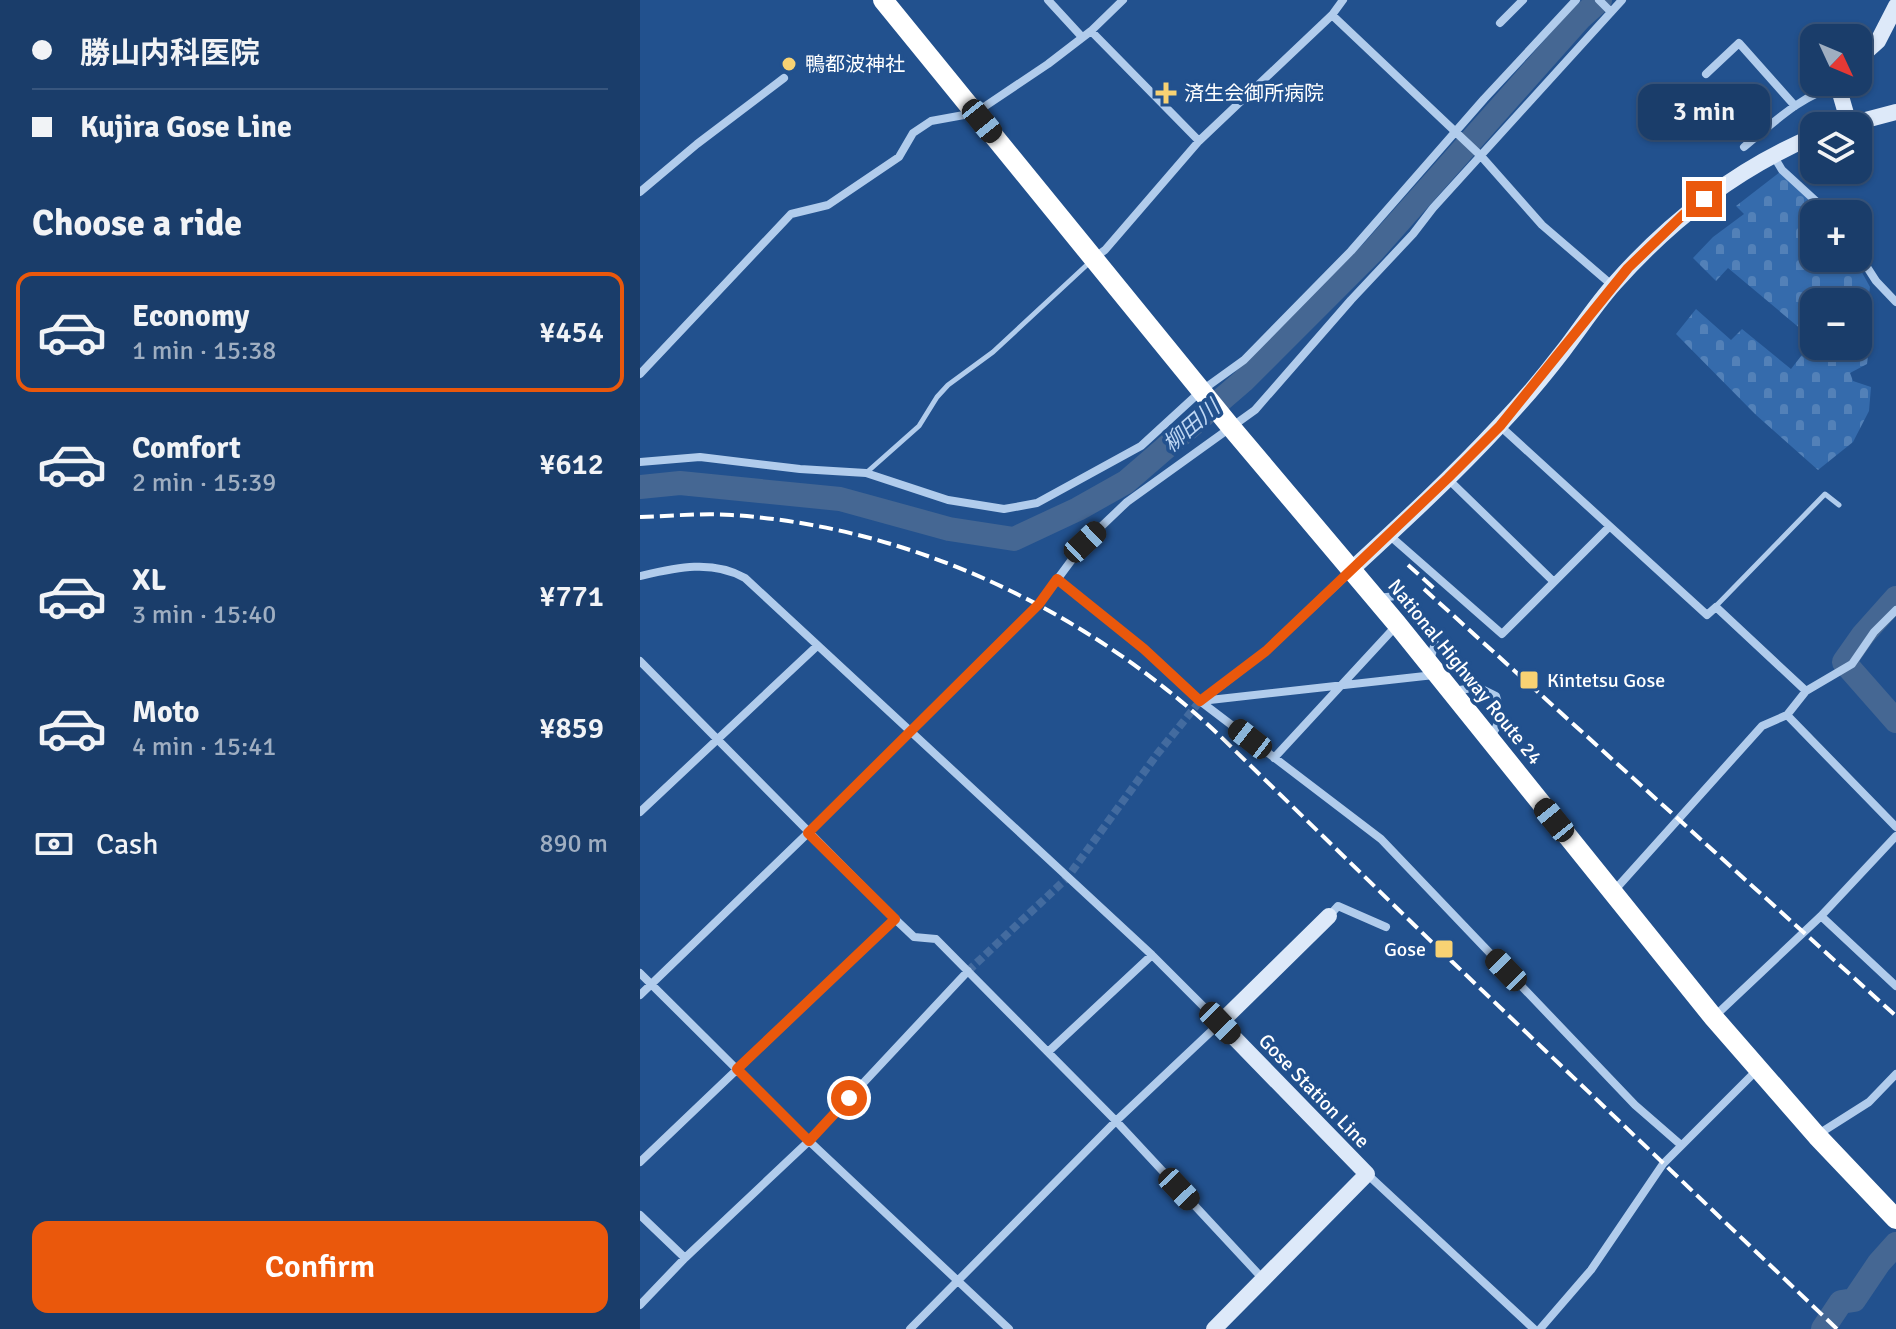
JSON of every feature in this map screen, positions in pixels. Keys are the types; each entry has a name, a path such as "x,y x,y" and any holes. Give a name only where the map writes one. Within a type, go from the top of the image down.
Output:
{"highway":[{"name":"National Highway Route 24","path":"883,0 1227,422 1376,598 1714,1018 1817,1136 1896,1219"}],"main road":[{"path":"1872,46 1878,41 1896,6"},
{"path":"1872,118 1896,112"},
{"path":"1351,570 1500,426 1613,286 1683,215 1726,183 1773,154 1800,142"},
{"path":"1220,1023 1329,916"},
{"name":"Gose Station Line","path":"1214,1329 1367,1174 1220,1023"}],"street":[{"path":"1048,0 1199,141"},
{"path":"640,374 791,214 828,205 899,157 913,133 931,121 975,113 1048,64 1123,0"},
{"path":"1094,259 1199,141 1332,15 1343,0"},
{"path":"1500,23 1523,0"},
{"path":"640,462 700,457 866,473 948,500 1004,509 1037,503 1141,446 1244,360 1351,251 1576,0"},
{"path":"1599,0 1610,11"},
{"path":"640,995 1039,604 1085,542 1127,502 1227,422 1255,410 1622,0"},
{"path":"1332,15 1456,131 1542,225 1613,286"},
{"path":"1706,74 1739,43 1795,106"},
{"path":"640,192 784,78"},
{"path":"1744,147 1810,96"},
{"path":"1773,154 1782,170 1815,200"},
{"path":"1870,272 1896,302"},
{"path":"1500,426 1707,615 1716,607 1806,691"},
{"path":"1448,478 1554,582"},
{"path":"1389,535 1502,634 1609,527"},
{"path":"640,576 694,565 737,573 1152,955 1220,1023 1116,1121 910,1329"},
{"path":"1200,701 1266,651 1351,570"},
{"path":"1057,579 1144,649 1200,701 1381,839 1635,1105 1681,1145"},
{"path":"1200,701 1340,685 1433,669 1435,643 1397,596 1376,598"},
{"path":"1613,893 1762,726 1787,715 1806,691 1852,664 1874,632 1896,610"},
{"path":"1274,758 1397,624"},
{"path":"640,812 817,646"},
{"path":"640,661 914,937 936,939 1116,1121 1263,1279"},
{"path":"1452,692 1478,687 1496,696 1501,712 1494,733 1488,738"},
{"path":"1787,715 1896,827"},
{"path":"1714,1018 1821,916 1896,836"},
{"path":"1329,916 1338,906 1386,927"},
{"path":"1821,916 1896,986"},
{"path":"640,1162 895,919"},
{"path":"1048,1052 1152,955"},
{"path":"640,1305 809,1141 968,971"},
{"path":"640,973 809,1141 1009,1329"},
{"path":"1367,1174 1537,1329 1591,1270 1663,1164 1758,1070"},
{"path":"1817,1136 1869,1102 1896,1074"},
{"path":"640,1215 685,1258"},
{"path":"1514,1329 1523,1319"}],"lane":[{"path":"866,473 919,426 948,385 993,352 1074,273 1094,259"},
{"path":"1716,607 1825,494 1839,505"}],"green space":[{"path":"1780,172 1810,200 1800,200 1800,272 1862,272 1870,288 1800,288 1800,328 1728,268 1716,281 1693,258 1713,237 1744,214 1736,206"},
{"path":"1696,309 1731,340 1742,329 1791,369 1800,357 1800,360 1868,360 1867,364 1850,373 1853,381 1871,387 1869,411 1853,442 1818,470 1756,415 1676,334"}],"waterway":[{"name":"柳田川","path":"640,487 680,483 840,499 949,529 1014,539 1078,509 1126,482 1243,381 1373,251 1580,18 1600,0"},
{"path":"1896,598 1844,662 1896,721"},
{"path":"1823,1329 1841,1302 1854,1300 1896,1244"}],"tunnel":[{"path":"968,971 1067,878 1200,701"}],"railway":[{"path":"640,517 732,515 799,523 866,537 931,557 994,583 1054,614 1112,650 1167,690 1218,734 1837,1329"},
{"path":"1408,565 1437,591"},
{"path":"1424,589 1896,1016"}],"place":[{"name":"鴨都波神社","path":"789,64"},
{"name":"済生会御所病院","path":"1166,93"},
{"name":"Kintetsu Gose","path":"1529,680"},
{"name":"Gose","path":"1444,949"}],"route":[{"path":"849,1098 809,1141 737,1069 895,919 808,833 1039,604 1057,579 1144,649 1200,701 1266,651 1448,478 1500,426 1628,268 1704,199"}]}
